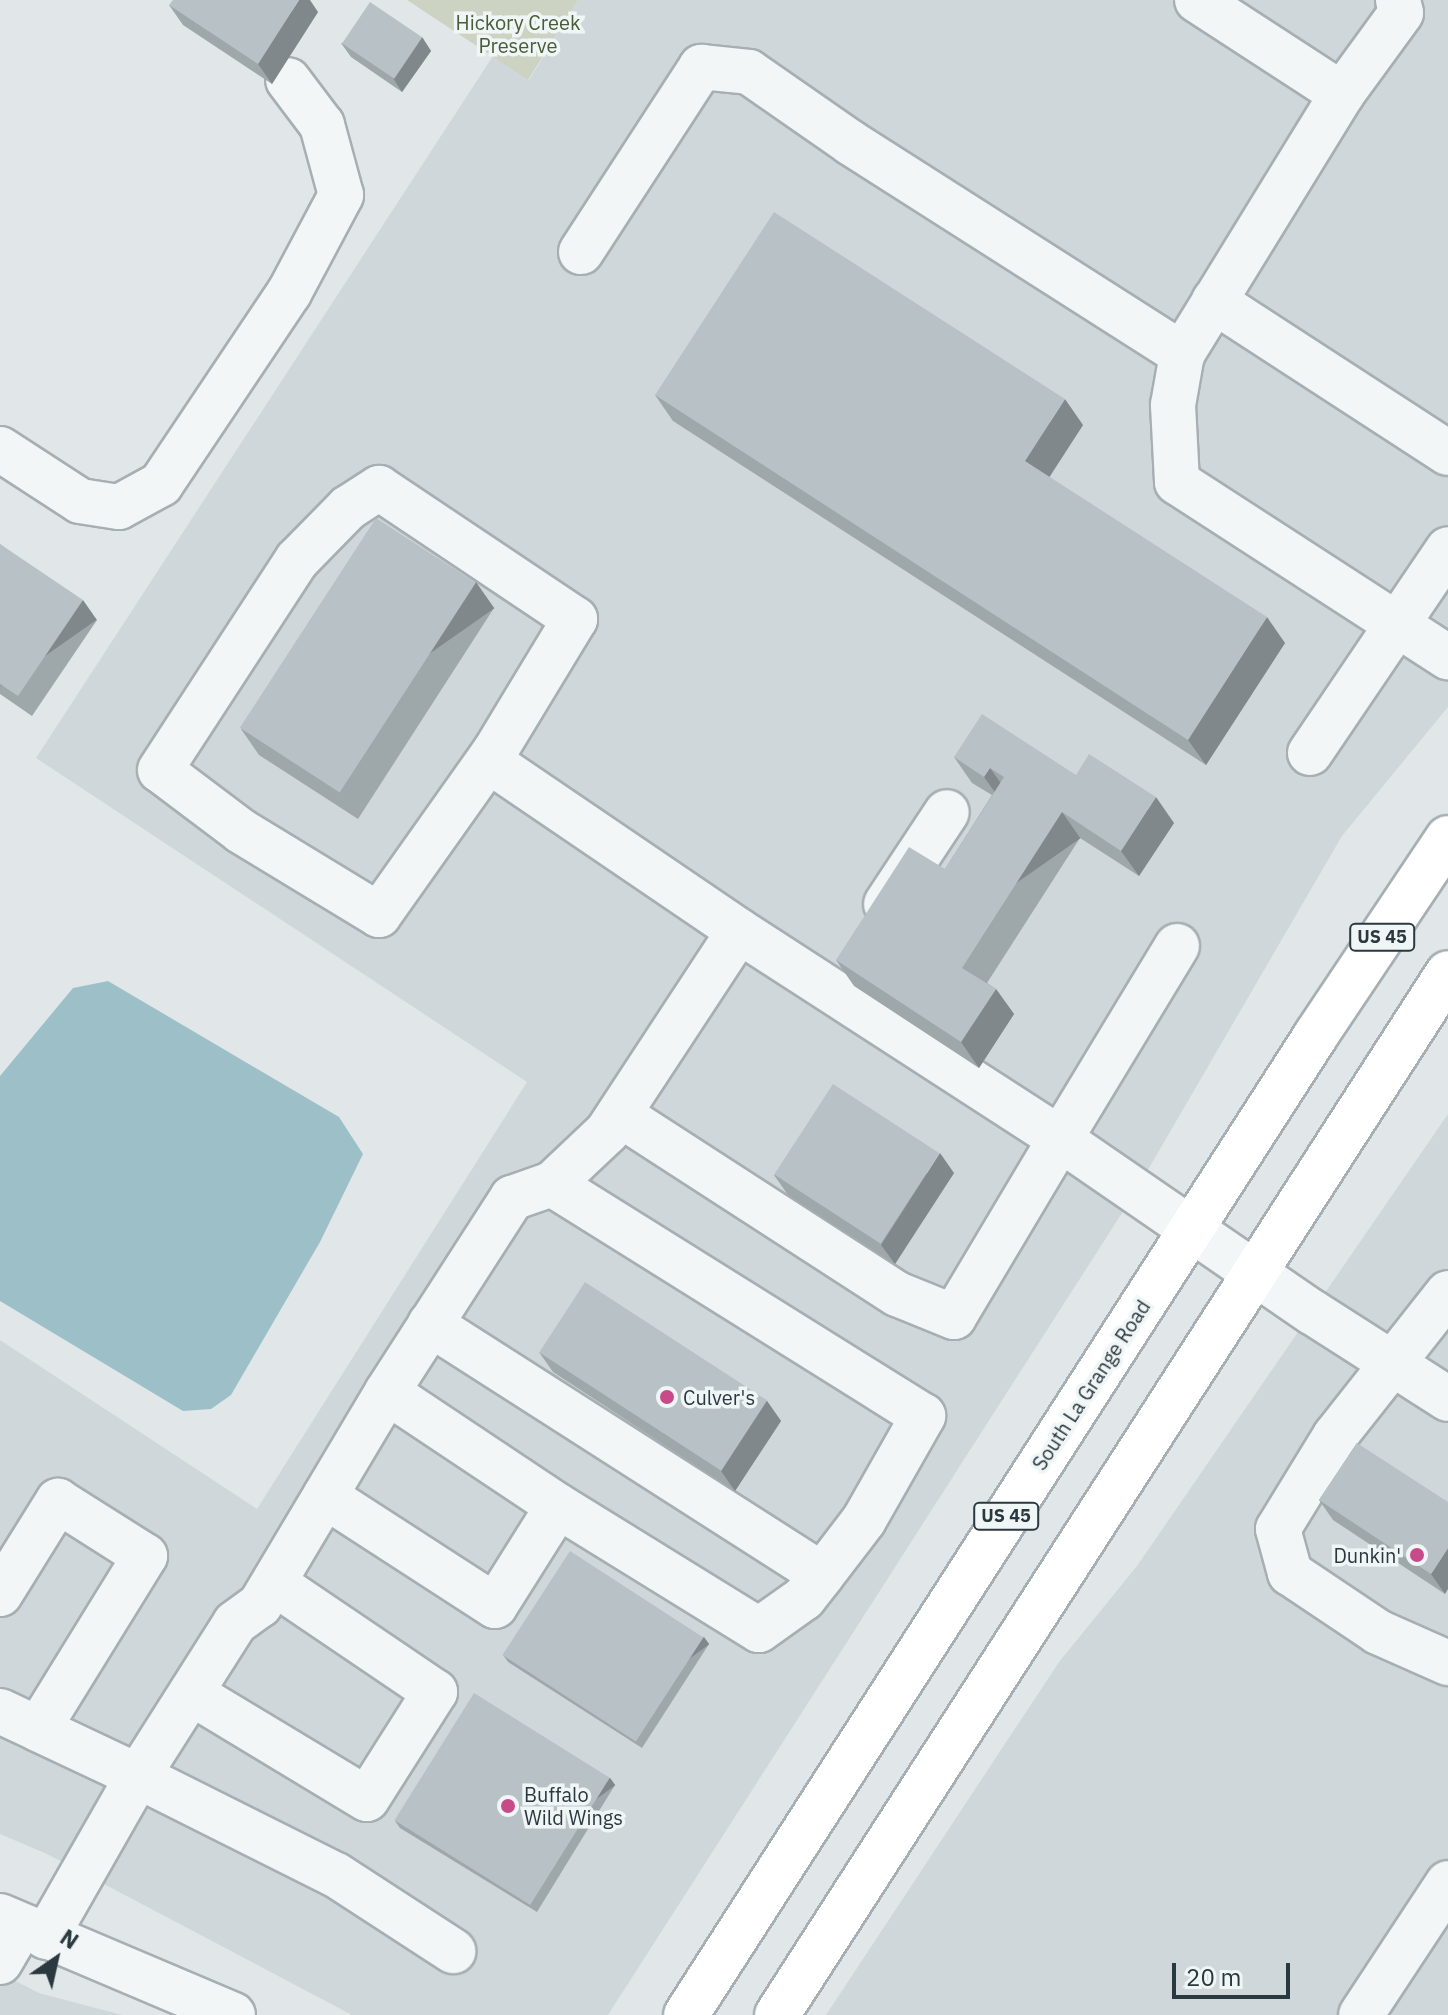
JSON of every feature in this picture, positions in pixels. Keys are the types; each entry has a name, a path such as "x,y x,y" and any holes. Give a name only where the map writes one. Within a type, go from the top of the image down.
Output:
{"main road":[{"name":"South La Grange Road","path":"686,2015 1191,1229 1448,838"},
{"path":"777,2015 1448,973"}],"street":[{"path":"1197,0 1342,94"},
{"path":"1398,0 1401,13 1342,94 1182,354 1173,405 1177,482 1448,657"},
{"path":"581,252 701,67 749,72 851,143 1182,354"},
{"path":"0,449 80,501 119,507 161,484 289,293 341,195 322,125 288,80"},
{"path":"1214,301 1448,453"},
{"path":"495,751 379,915 241,831 160,770 297,560 348,508 379,488 575,619 489,761 739,931 1060,1139 1254,1272 1448,1399"},
{"path":"1310,753 1448,549"},
{"path":"830,989 947,812"},
{"path":"233,2015 17,1936 138,1776 235,1623 260,1605 387,1392 512,1198 552,1184 607,1132 739,931"},
{"path":"619,1114 897,1294 954,1317 1177,946"},
{"path":"387,1392 558,1506 759,1630 804,1598 864,1520 923,1416 552,1184"},
{"path":"1448,1292 1335,1436 1278,1529 1290,1573 1378,1632 1448,1663"},
{"path":"430,1324 822,1575"},
{"path":"325,1496 495,1606 558,1506"},
{"path":"0,1594 58,1501 145,1556 19,1720 336,1875 453,1951"},
{"path":"191,1693 367,1799 435,1692 274,1583"},
{"path":"1361,2015 1448,1883"}],"shaded area":[{"path":"578,0 1448,0 1448,707 1342,836 1131,1199 608,2015 352,2015 47,1854 0,1834 0,1340 257,1509 527,1082 36,758 493,56 529,80"},
{"path":"1448,1114 1448,2015 826,2015 1059,1662 1137,1566"},
{"path":"0,1973 39,1993 122,2015 0,2015"}],"green space":[{"name":"Hickory Creek Preserve","path":"407,0 578,0 528,80"}],"water":[{"path":"108,981 339,1117 363,1154 320,1242 231,1395 211,1409 183,1411 0,1301 0,1076 73,988"}],"building":[{"path":"173,0 299,0 258,64 169,5"},
{"path":"370,2 422,37 394,79 342,43"},
{"path":"774,212 1065,399 1025,461 1267,617 1188,740 655,395"},
{"path":"376,518 476,583 340,792 240,728"},
{"path":"0,544 83,600 18,696 0,684"},
{"path":"982,714 1076,775 1089,754 1156,797 1121,851 1062,812 962,968 996,989 961,1042 836,960 909,847 945,869 1004,777 990,768 984,777 954,757"},
{"path":"833,1084 940,1153 881,1244 774,1175"},
{"name":"Culver's","path":"585,1282 767,1400 721,1471 539,1352"},
{"name":"Dunkin'","path":"1357,1443 1448,1502 1448,1548 1431,1574 1319,1500"},
{"path":"570,1551 703,1638 636,1742 502,1655"},
{"name":"Buffalo Wild Wings","path":"474,1693 610,1778 530,1905 395,1820"}],"place":[{"name":"Culver's","path":"667,1397"},
{"name":"Dunkin'","path":"1417,1555"},
{"name":"Buffalo Wild Wings","path":"508,1806"}]}
